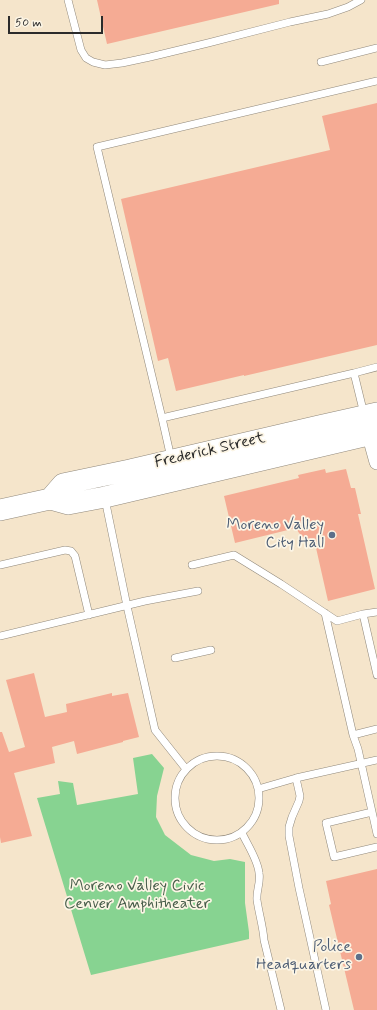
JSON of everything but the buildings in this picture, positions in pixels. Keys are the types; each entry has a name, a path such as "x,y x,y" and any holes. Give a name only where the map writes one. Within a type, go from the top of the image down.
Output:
{"main road":[{"name":"Frederick Street","path":"50,499 64,484 227,446 372,424"},
{"name":"Frederick Street","path":"0,510 50,499 68,504 105,497 372,424"},
{"path":"105,497 107,491 113,484 120,481 212,459 223,454 227,446"}],"street":[{"path":"372,424 377,462"}],"lane":[{"path":"68,0 81,50 86,58 93,62 105,65 150,57 328,14 348,7 360,0"},
{"path":"321,62 377,48"},
{"path":"172,460 97,147 377,80"},
{"path":"162,418 377,367"},
{"path":"354,373 372,424"},
{"path":"105,497 126,606 155,730 186,769"},
{"path":"0,565 65,550 71,551 75,556 89,615"},
{"path":"192,565 234,555 337,621 377,612"},
{"path":"0,636 126,606 198,591"},
{"path":"325,613 377,834"},
{"path":"363,614 377,675"},
{"path":"175,658 211,650"},
{"path":"353,735 377,729"},
{"path":"224,756 240,762 252,774 258,789 259,805 253,821 242,833 227,840 210,840 195,834 183,823 176,808 175,791 181,776 192,764 208,757 224,756"},
{"path":"258,789 296,778 377,760"},
{"path":"296,778 300,796 289,827 289,836 326,1010"},
{"path":"372,812 326,823 334,857 377,847"},
{"path":"242,833 256,860 259,871 260,882 257,891 257,899 264,940 281,1010"}],"green space":[{"name":"Moreno Valley Civic Cenver Amphitheater","path":"152,754 164,768 157,796 156,817 165,835 191,855 214,861 230,859 245,862 245,903 249,939 91,975 37,798 60,794 58,781 73,783 77,805 138,794 133,758"}],"place":[{"name":"Moreno Valley City Hall","path":"332,535"},
{"name":"Police Headquarters","path":"359,957"}]}
